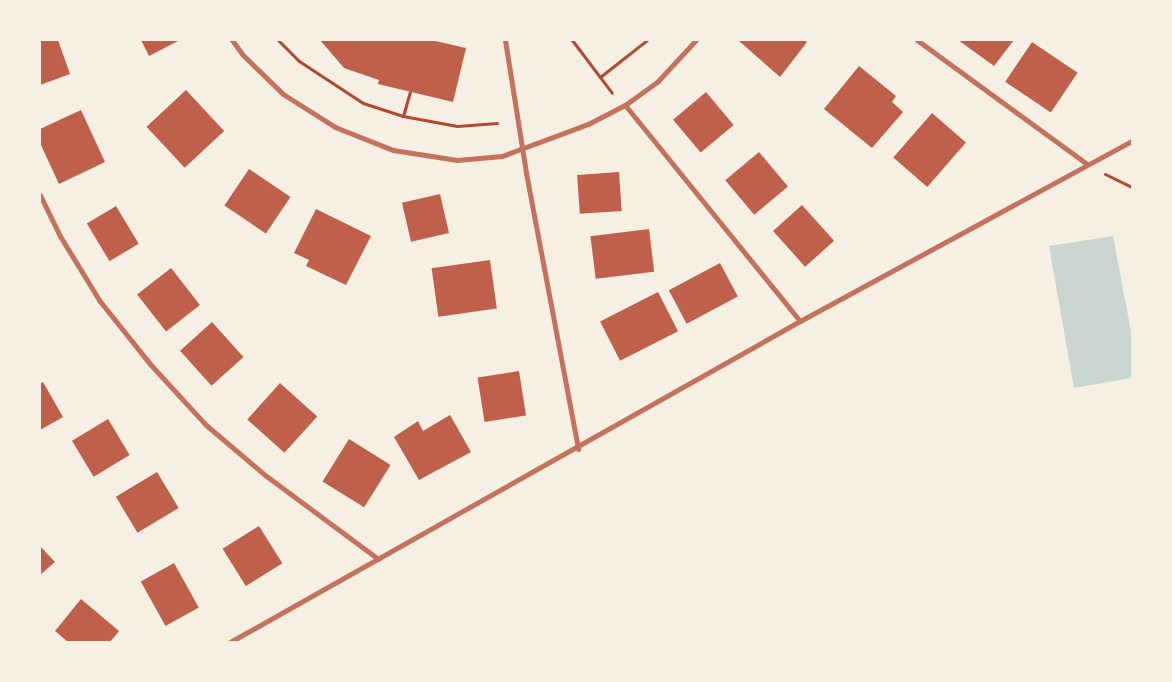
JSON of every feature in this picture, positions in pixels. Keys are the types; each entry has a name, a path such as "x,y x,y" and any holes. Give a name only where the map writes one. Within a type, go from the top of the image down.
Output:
{"street":[{"path":"232,40 242,54 283,94 335,127 385,147 457,160 502,156 588,124 625,105 658,81 696,40"},
{"path":"505,40 522,149 578,449"},
{"path":"917,40 1087,164"},
{"path":"625,105 800,321"},
{"path":"230,642 578,449 800,321 1132,140"},
{"path":"40,195 60,236 98,300 150,364 200,418 265,475 378,559"}],"path":[{"path":"278,40 298,62 330,84 364,103 403,116 457,126 497,123"},
{"path":"572,40 600,78 648,40"},
{"path":"403,116 410,92"},
{"path":"1087,164 1132,188"}],"shaded area":[{"path":"1113,236 1132,337 1132,378 1074,388 1049,246"}],"building":[{"path":"40,40 58,40 70,74 40,85"},
{"path":"141,40 180,40 149,56"},
{"path":"320,40 431,40 466,48 453,102 378,84 379,80 344,68"},
{"path":"738,40 804,40 807,42 780,77"},
{"path":"958,40 1014,40 994,66"},
{"path":"1032,42 1078,73 1051,113 1005,82"},
{"path":"859,66 896,96 892,102 903,112 872,148 824,109"},
{"path":"186,90 224,131 185,168 147,127"},
{"path":"706,92 734,125 701,153 673,120"},
{"path":"81,110 105,162 59,184 40,143 40,129"},
{"path":"932,113 966,143 927,187 893,158"},
{"path":"759,152 788,186 754,215 725,180"},
{"path":"249,169 290,197 266,233 224,205"},
{"path":"619,172 622,211 580,214 577,175"},
{"path":"440,194 449,233 411,242 402,203"},
{"path":"802,205 834,241 805,267 773,231"},
{"path":"116,206 139,244 110,261 87,224"},
{"path":"316,209 371,236 346,285 306,266 309,260 294,253"},
{"path":"649,229 654,272 596,279 590,236"},
{"path":"490,260 497,309 438,317 432,268"},
{"path":"720,263 738,297 687,324 669,290"},
{"path":"171,268 200,305 166,332 137,294"},
{"path":"658,292 678,331 620,361 600,322"},
{"path":"212,322 243,357 211,386 180,351"},
{"path":"519,371 526,415 485,422 478,378"},
{"path":"43,382 63,417 40,430 40,384"},
{"path":"280,383 317,416 284,453 247,419"},
{"path":"450,415 471,452 419,480 394,437 418,421 423,431"},
{"path":"108,419 130,455 94,477 72,441"},
{"path":"349,439 391,465 364,507 323,481"},
{"path":"157,472 179,508 137,533 116,497"},
{"path":"259,526 282,563 246,586 223,549"},
{"path":"40,546 55,562 40,575"},
{"path":"174,563 199,608 165,626 141,581"},
{"path":"81,599 119,631 110,642 68,642 55,631"}]}
